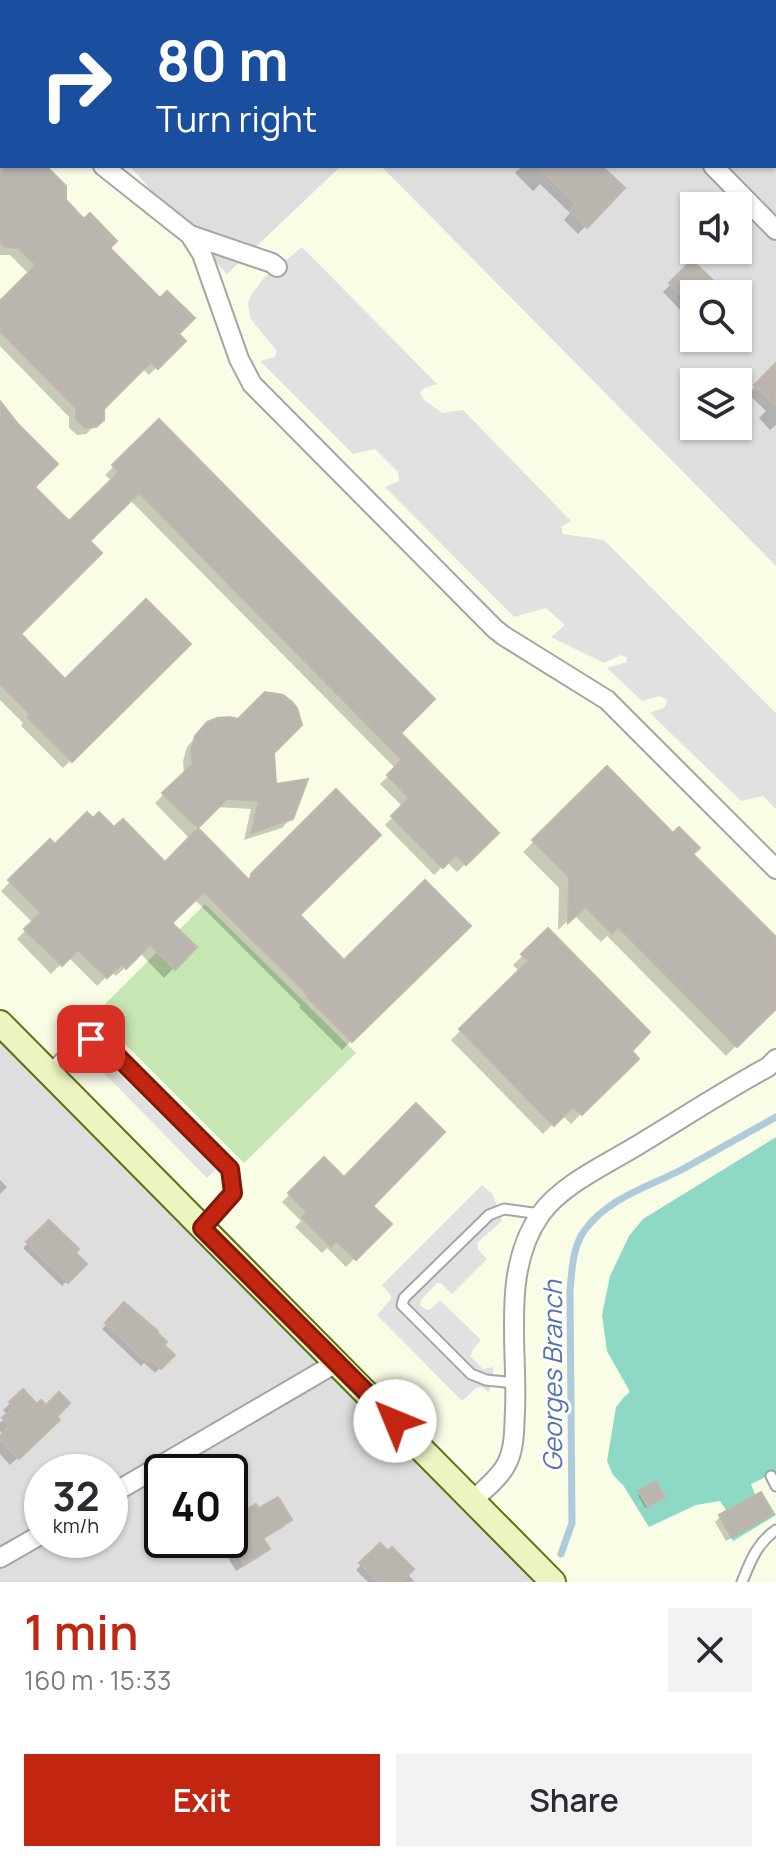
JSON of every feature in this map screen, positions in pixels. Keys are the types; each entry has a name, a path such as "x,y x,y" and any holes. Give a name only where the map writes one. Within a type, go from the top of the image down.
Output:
{"street":[{"path":"106,168 190,235 202,254 239,359 252,384 495,629 607,700 776,869"},
{"path":"715,168 776,230"},
{"path":"190,235 277,267"},
{"path":"0,1023 553,1582"},
{"path":"473,1500 505,1468 513,1441 516,1293 520,1258 540,1214 555,1197 585,1177 768,1067 776,1059"},
{"path":"128,1484 336,1363"},
{"path":"0,1558 24,1544"}],"lane":[{"path":"46,1072 74,1044 91,1039 108,1047 230,1169 233,1193 202,1228"},
{"path":"516,1383 486,1380 471,1374 402,1305 404,1298 489,1215 504,1209 540,1214"},
{"path":"742,1582 753,1555 776,1530"}],"shaded area":[{"path":"0,168 776,168 776,1582 0,1582"},
{"path":"0,168 132,168 227,274 339,168 383,168 776,566 776,1582 555,1582 0,1019"},
{"path":"302,247 437,384 420,392 424,400 442,413 463,410 571,521 561,527 563,534 604,540 776,713 776,809 763,796 741,801 650,713 665,707 667,700 659,696 642,701 607,668 627,662 626,657 621,655 604,663 551,637 565,625 546,608 514,617 385,487 399,481 398,472 375,449 353,454 260,361 275,357 277,351 250,318 248,304 251,295 263,279"},
{"path":"103,1058 216,1170 207,1178 96,1065"},
{"path":"482,1185 493,1195 502,1221 477,1243 487,1259 452,1294 437,1283 420,1305 428,1310 440,1300 481,1340 471,1357 483,1369 494,1367 489,1392 481,1387 476,1388 462,1401 377,1315 391,1299 382,1285"}],"green space":[{"path":"205,904 356,1053 244,1163 95,1014"},
{"path":"776,1137 776,1472 751,1484 755,1495 762,1492 776,1515 733,1541 718,1515 726,1510 720,1501 696,1505 649,1527 623,1485 613,1475 607,1461 616,1407 630,1392 607,1351 602,1315 610,1276 629,1236 643,1219"}],"building":[{"path":"0,168 48,168 66,186 66,200 84,219 90,213 117,241 110,248 160,298 167,291 195,318 179,334 186,341 158,369 151,362 104,409 104,420 96,427 85,428 76,419 76,408 0,331 0,301 36,265 18,248 5,247 0,243"},
{"path":"539,168 604,168 625,188 587,228 570,211 576,204"},
{"path":"688,264 696,264 713,280 680,280 680,294 669,283"},
{"path":"776,363 776,406 754,385"},
{"path":"0,401 58,464 35,487 69,521 119,472 112,465 159,419 435,699 401,733 499,833 466,865 456,855 443,868 391,816 409,798 387,775 402,760 139,493 90,541 102,553 21,634 65,679 146,599 191,644 72,762 27,717 30,714 0,684"},
{"path":"265,692 283,695 297,708 302,725 274,753 276,784 308,779 293,819 251,833 259,801 227,799 198,828 162,793 193,764 191,751 195,736 207,722 217,718 238,719"},
{"path":"607,766 673,833 679,827 700,848 693,854 776,937 776,1009 737,1047 618,927 612,934 586,907 568,923 569,877 532,840"},
{"path":"336,789 381,835 300,915 344,960 425,880 471,926 352,1042 204,892 172,923 197,947 175,970 150,945 126,969 122,964 107,978 78,950 62,966 24,929 41,913 8,880 50,839 55,844 87,812 93,818 99,812 114,827 123,819 165,862 198,828 250,881 251,874"},
{"path":"548,928 650,1032 632,1051 639,1059 582,1115 573,1107 554,1126 459,1029 528,961 521,954"},
{"path":"416,1103 445,1132 373,1206 392,1224 356,1260 336,1241 331,1247 302,1218 307,1212 288,1193 324,1157 344,1177"},
{"path":"49,1220 79,1249 76,1253 87,1264 68,1283 26,1242"},
{"path":"124,1302 158,1331 167,1342 164,1345 175,1355 161,1369 150,1359 147,1362 105,1323"},
{"path":"23,1389 37,1404 41,1400 46,1405 59,1392 70,1403 57,1417 60,1420 19,1459 0,1439 10,1426 2,1418 14,1407 9,1402"},
{"path":"656,1481 665,1497 648,1507 638,1491"},
{"path":"761,1492 773,1514 731,1537 719,1515"},
{"path":"278,1497 292,1520 263,1538 270,1549 244,1565 240,1558 248,1558 248,1509 256,1504 259,1508"},
{"path":"380,1543 388,1551 392,1547 414,1569 402,1582 378,1582 359,1563"}],"waterway":[{"name":"Georges Branch","path":"561,1554 572,1523 570,1291 573,1260 580,1238 594,1220 617,1202 776,1117"}],"route":[{"path":"91,1039 108,1047 230,1169 233,1193 202,1228 395,1421"}]}
